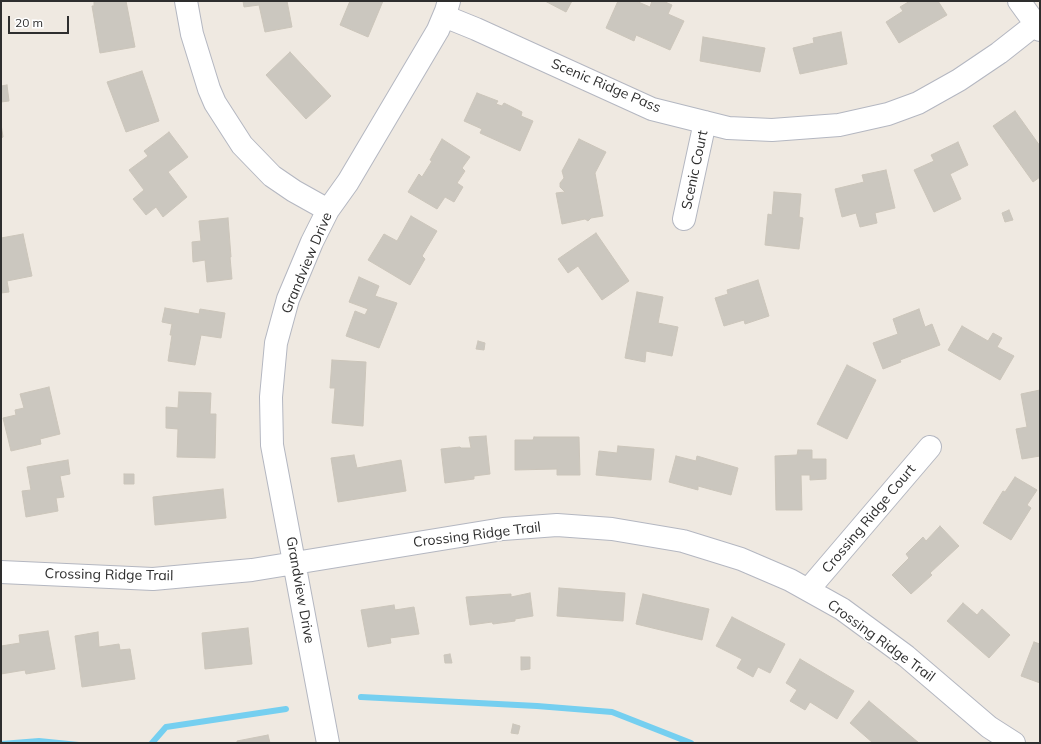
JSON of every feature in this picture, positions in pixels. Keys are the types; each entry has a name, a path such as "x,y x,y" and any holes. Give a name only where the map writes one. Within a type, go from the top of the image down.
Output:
{"street":[{"path":"186,1 192,34 209,89 215,103 242,144 272,176 294,191 328,210"},
{"path":"1019,1 1038,27"},
{"name":"Grandview Drive","path":"328,743 272,445 271,397 276,343 288,299 312,242 328,210 352,175 438,30 446,9"},
{"name":"Scenic Ridge Pass","path":"446,9 476,29 652,109 728,128 772,130 839,125 888,114 918,103 959,80 1038,27"},
{"name":"Scenic Court","path":"684,219 705,122"},
{"name":"Crossing Ridge Court","path":"808,590 930,447"},
{"name":"Crossing Ridge Trail","path":"1,572 153,579 252,570 295,564 503,529 565,526 612,528 683,541 741,559 790,580 842,609 906,656 989,727 1014,743"}],"water":[{"path":"39,738 89,743 1,743 1,741"}],"building":[{"path":"94,1 126,1 135,47 100,53 92,6 94,6"},
{"path":"243,1 287,1 292,27 265,32 259,5 244,7"},
{"path":"350,1 383,1 368,37 340,25"},
{"path":"545,1 572,1 566,12"},
{"path":"618,1 636,1 650,7 652,1 663,1 672,5 668,14 684,21 670,50 636,35 634,41 606,28"},
{"path":"910,1 938,1 947,15 899,43 886,22 903,11 900,7"},
{"path":"841,32 847,64 800,74 793,48 814,43 813,38"},
{"path":"703,37 765,48 760,72 700,61"},
{"path":"290,52 331,96 306,119 266,75"},
{"path":"142,71 159,121 126,132 107,82"},
{"path":"7,85 9,101 1,102 1,86"},
{"path":"477,93 498,101 496,104 502,106 504,103 522,112 521,116 533,121 520,151 480,133 482,129 464,121"},
{"path":"1015,111 1040,146 1040,177 1033,182 993,126"},
{"path":"1,124 3,137 1,138"},
{"path":"169,132 188,157 168,172 187,197 163,217 156,207 146,215 133,199 144,190 129,170 148,156 144,151"},
{"path":"442,139 470,157 462,168 465,171 457,183 463,187 454,202 445,197 437,209 408,192 419,174 422,177 432,161 430,160"},
{"path":"579,139 606,152 595,173 603,216 591,218 588,221 585,219 562,224 556,193 565,192 560,187 560,183 564,178 562,171"},
{"path":"958,142 968,165 950,174 961,199 934,212 914,170 934,161 931,155"},
{"path":"886,170 895,208 875,213 877,223 860,227 856,213 842,217 835,189 864,182 862,175"},
{"path":"774,192 801,194 799,217 803,218 799,249 765,245 768,214 772,215"},
{"path":"1009,210 1013,220 1005,222 1002,213"},
{"path":"411,216 437,231 422,256 425,259 410,285 368,260 384,234 397,241"},
{"path":"228,218 232,279 207,282 205,260 193,262 192,242 201,241 199,221"},
{"path":"596,233 629,281 602,300 578,266 568,273 558,259"},
{"path":"23,234 32,276 7,281 9,292 1,293 1,238"},
{"path":"359,277 379,286 375,296 397,303 379,348 346,336 355,311 365,315 368,309 349,302"},
{"path":"758,280 769,316 745,324 744,320 724,326 715,298 728,294 727,290"},
{"path":"637,292 663,297 658,323 678,327 672,356 646,351 645,362 625,358"},
{"path":"165,308 199,314 200,309 225,313 221,338 201,335 195,365 168,361 172,324 162,322"},
{"path":"919,309 925,327 932,324 940,345 900,360 901,362 883,369 873,343 898,334 893,319"},
{"path":"962,326 988,341 993,333 1002,338 997,347 1014,356 1000,380 948,350"},
{"path":"478,341 485,343 484,350 476,349"},
{"path":"332,360 366,362 363,426 332,423 335,388 330,388"},
{"path":"847,365 876,380 847,439 817,424"},
{"path":"49,387 60,434 40,439 41,444 11,451 3,418 16,415 15,410 24,408 20,394"},
{"path":"1040,390 1040,456 1022,459 1016,429 1027,427 1021,394"},
{"path":"179,392 211,393 210,414 216,414 215,458 177,457 178,429 166,428 166,407 178,408"},
{"path":"486,436 490,474 474,476 474,479 445,483 441,449 460,447 471,448 469,437"},
{"path":"534,437 579,437 580,475 557,475 557,469 515,470 515,440 533,440"},
{"path":"618,446 654,449 651,480 596,475 599,451 617,453"},
{"path":"798,450 812,450 812,459 826,459 826,479 810,480 810,475 801,475 802,510 776,510 775,456 797,455"},
{"path":"354,455 357,468 401,460 406,491 338,502 331,458"},
{"path":"676,456 696,461 697,456 738,468 731,495 698,486 698,490 669,482"},
{"path":"68,460 70,474 60,476 64,497 56,498 58,511 26,517 22,491 31,490 27,467"},
{"path":"124,474 134,474 134,484 124,484"},
{"path":"1015,477 1037,490 1027,505 1031,508 1011,540 983,523 1003,491 1005,492"},
{"path":"223,489 226,518 155,525 153,497"},
{"path":"940,526 959,546 930,573 932,575 911,594 892,575 909,558 906,554 923,537 926,541"},
{"path":"559,588 625,593 623,621 557,616"},
{"path":"530,593 533,616 515,619 515,621 470,625 466,597 511,594 511,597"},
{"path":"643,594 709,609 702,640 636,624"},
{"path":"963,603 977,615 982,609 1010,635 989,658 947,621"},
{"path":"394,605 395,610 414,607 419,634 390,638 391,643 368,647 361,610"},
{"path":"732,617 785,644 770,673 758,667 753,677 737,668 742,659 716,646"},
{"path":"248,628 252,664 205,669 202,633"},
{"path":"48,631 55,669 26,674 25,670 1,674 1,646 20,643 19,635"},
{"path":"98,632 99,647 119,644 120,650 130,649 135,679 82,687 75,636"},
{"path":"1034,642 1040,644 1040,683 1021,676"},
{"path":"450,654 452,663 445,663 444,655"},
{"path":"521,657 530,657 530,669 521,670"},
{"path":"800,659 854,691 837,719 810,702 805,710 790,701 797,690 786,683"},
{"path":"869,701 919,743 873,743 850,723"},
{"path":"513,724 520,726 518,734 511,733"},
{"path":"268,735 270,743 237,743 237,741"}],"waterway":[{"path":"361,697 537,706 612,712 691,743"},
{"path":"152,743 166,727 286,709"}]}
